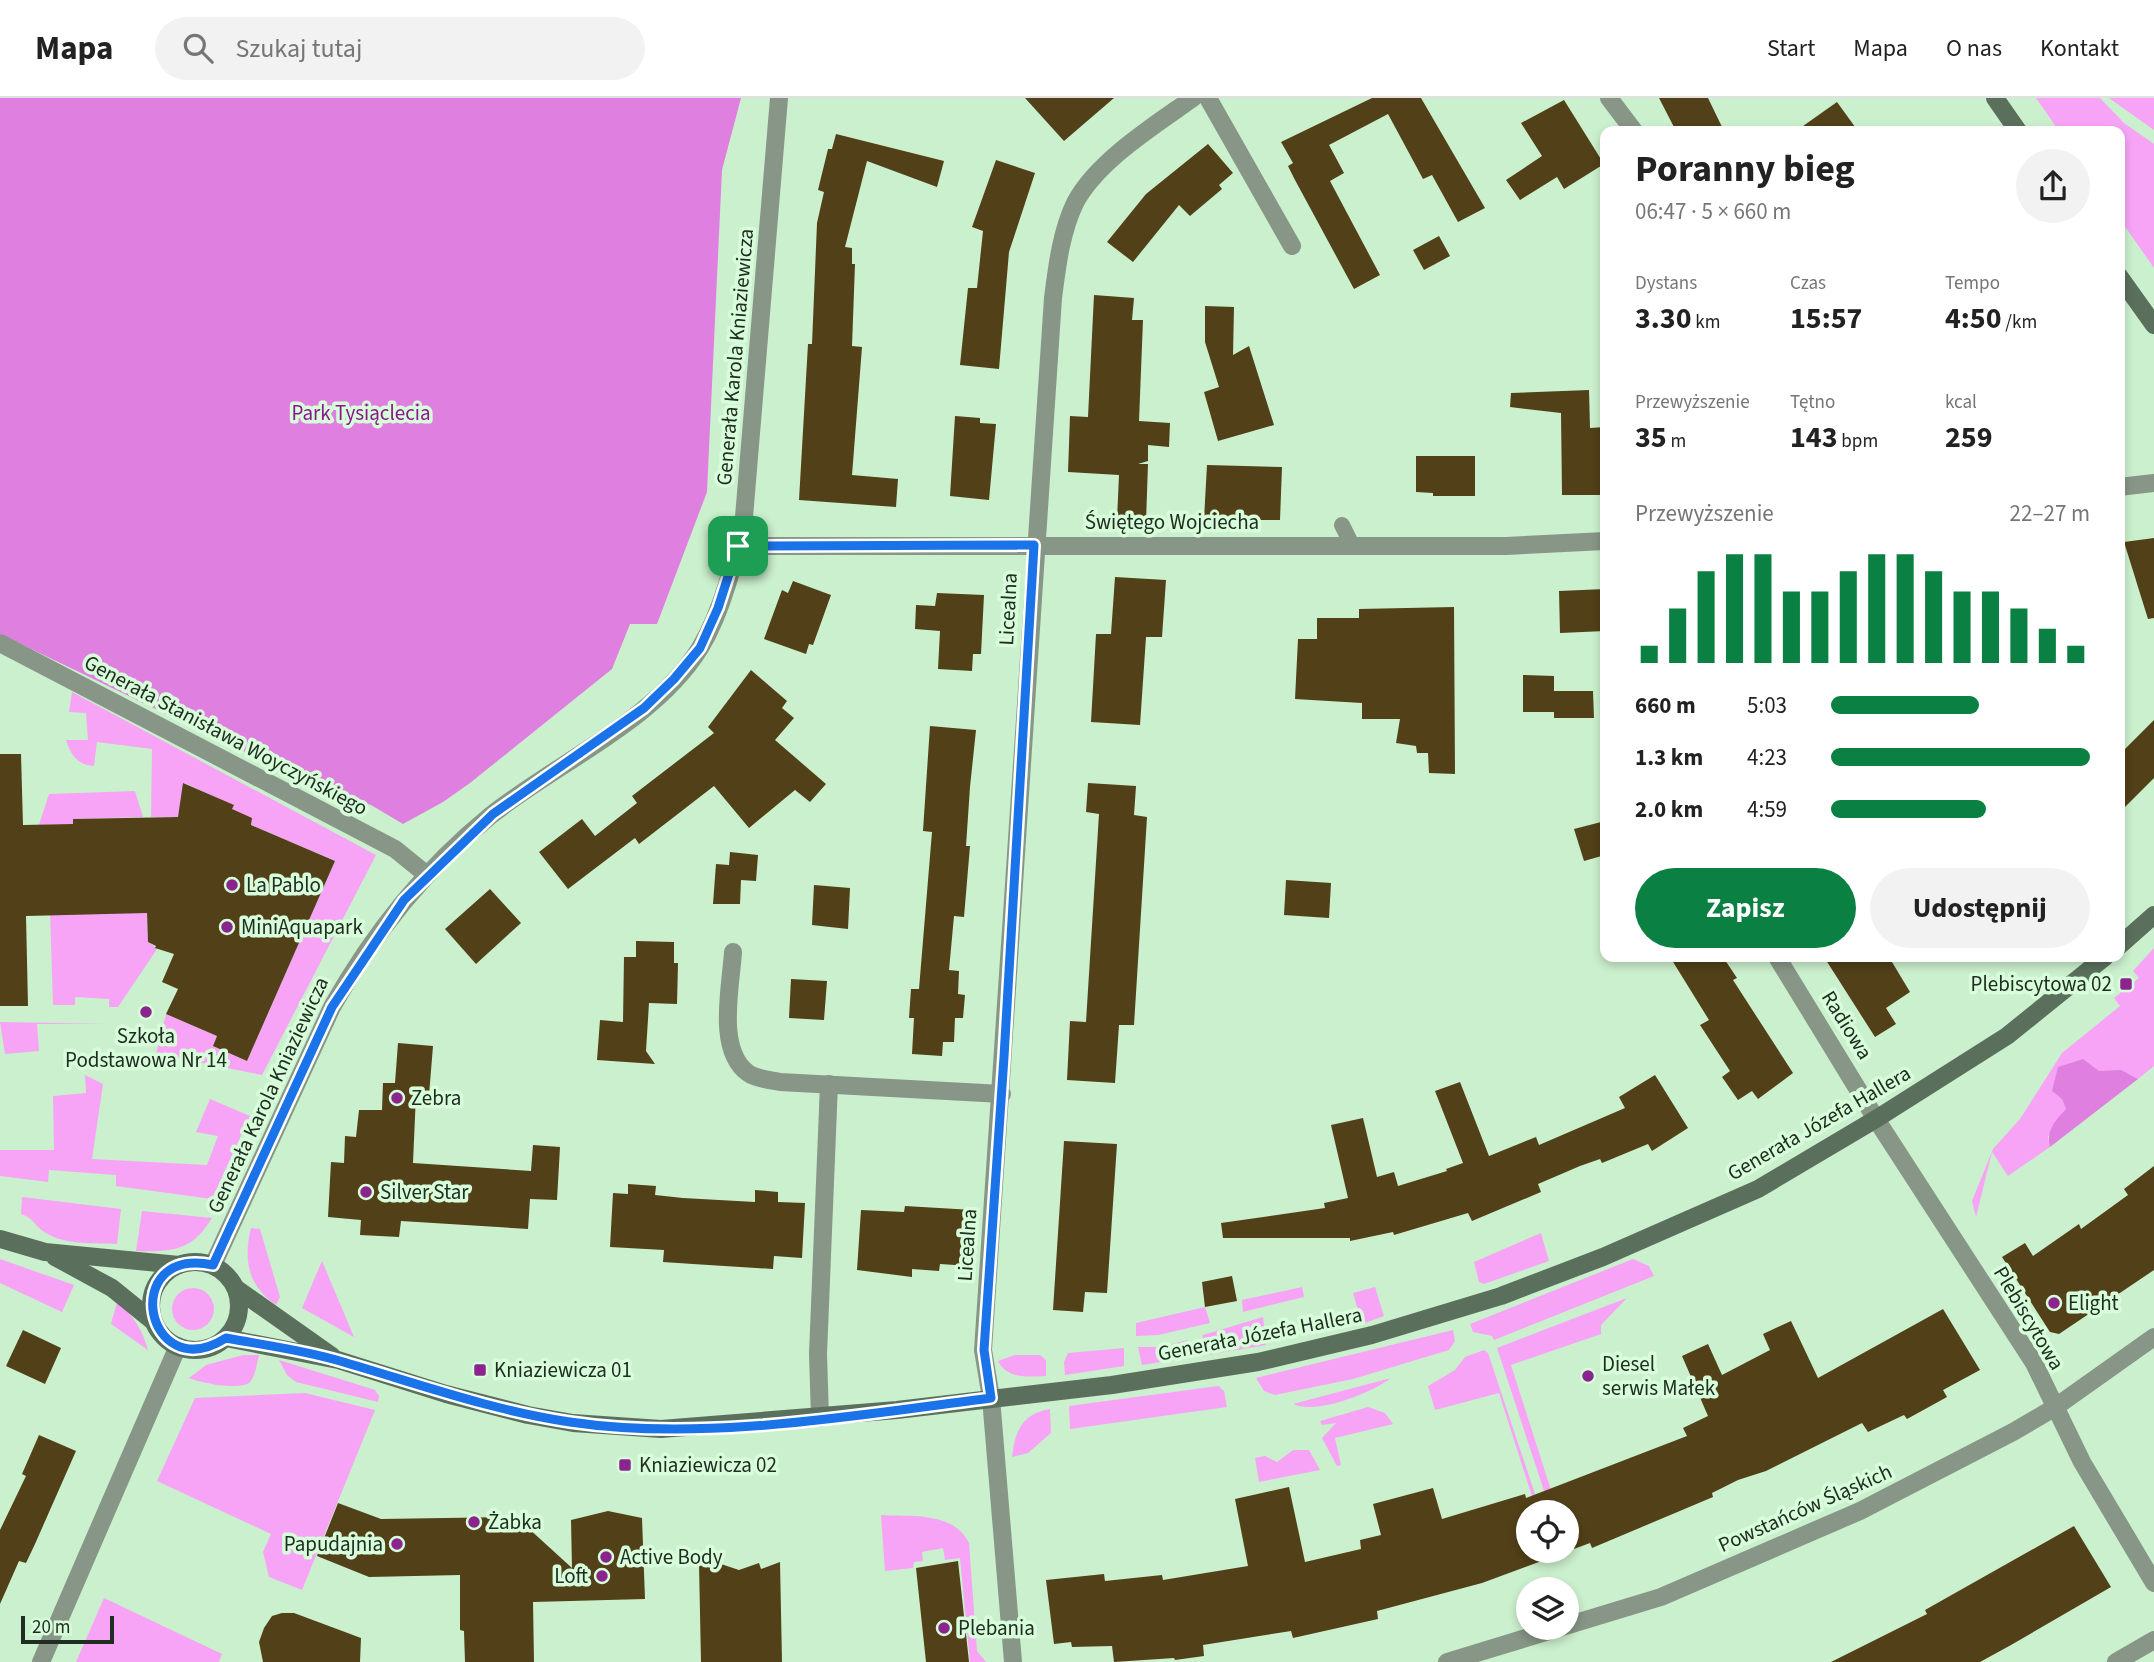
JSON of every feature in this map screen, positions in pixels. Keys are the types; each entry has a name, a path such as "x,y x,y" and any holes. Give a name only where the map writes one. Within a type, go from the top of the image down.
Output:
{"street":[{"name":"Generała Karola Kniaziewicza","path":"213,1265 332,1007 404,900 493,814 644,708 674,679 700,648 718,608 738,546 747,494 779,98"},
{"name":"Licealna","path":"1013,1662 991,1398 984,1350 1034,545 1053,298 1066,229 1076,202 1094,178 1145,131 1193,98"},
{"path":"1208,98 1292,246"},
{"path":"1609,98 1630,126"},
{"path":"1995,98 2015,126"},
{"path":"2125,284 2154,325"},
{"path":"2125,486 2154,483"},
{"name":"Świętego Wojciecha","path":"738,546 1506,546 1600,541"},
{"name":"Generała Stanisława Woyczyńskiego","path":"0,643 396,849 427,875"},
{"path":"2125,941 2154,915"},
{"path":"733,952 729,1022 732,1054 749,1074 780,1082 1002,1094"},
{"name":"Radiowa","path":"1780,962 1876,1119"},
{"name":"Generała Józefa Hallera","path":"226,1338 338,1360 446,1394 572,1423 661,1429 820,1418 1246,1364 1362,1338 1475,1305 1591,1262 1758,1189 1876,1119 2007,1036 2099,962"},
{"path":"820,1418 818,1354 829,1084"},
{"name":"Plebiscytowa","path":"1876,1119 2034,1363 2082,1462 2154,1583"},
{"path":"0,1240 45,1252 179,1265 196,1262 213,1265 227,1275 237,1289 240,1306 236,1323 226,1338 212,1347 195,1350 178,1346 163,1336 154,1322 112,1288 45,1252"},
{"path":"154,1322 151,1305 155,1288 164,1274 179,1265"},
{"name":"Generała Józefa Hallera","path":"237,1289 338,1360"},
{"name":"Powstańców Śląskich","path":"1447,1662 1661,1597 1860,1511 1999,1440 2054,1408 2154,1337"},
{"path":"41,1662 178,1346"},
{"path":"2116,1662 2154,1640"}],"lane":[{"path":"1342,525 1352,545"}],"shaded area":[{"path":"2036,98 2100,98 2124,123 2154,144 2154,268 2125,227 2125,126 2056,126"},
{"path":"2109,98 2154,98 2154,130"},
{"path":"72,692 376,855 262,1075 156,1054 166,1014 217,1036 213,1046 247,1061 335,861 251,825 252,822 232,809 233,805 184,783 179,817 151,817 152,749 97,742 94,766 79,761 66,740 88,740 86,713 69,712"},
{"path":"135,791 143,817 73,819 73,824 39,825 49,794"},
{"path":"49,880 147,913 148,941 157,949 118,1007 109,1007 109,999 75,997 75,1005 53,1005"},
{"path":"2154,948 2154,1066 2138,1079 2115,1071 2106,1071 2081,1084 2062,1099 2066,1109 2048,1137 2050,1147 2008,1176 1992,1152 1976,1217 1972,1201 1993,1149 2020,1119 2062,1053 2120,1006 2114,998 2139,978 2133,971"},
{"path":"0,1022 107,1024 37,1024 39,1051 5,1054"},
{"path":"85,1075 103,1084 92,1159 207,1165 218,1136 196,1132 210,1099 250,1116 212,1199 116,1186 116,1175 49,1170 48,1182 0,1176 0,1150 54,1150 53,1096 86,1093"},
{"path":"22,1197 121,1209 117,1244 80,1243 54,1237 21,1214"},
{"path":"142,1211 212,1218 197,1237 180,1247 160,1251 136,1251"},
{"path":"251,1228 260,1229 280,1297 276,1305 259,1289 250,1271 248,1251"},
{"path":"1541,1233 1549,1261 1484,1284 1479,1282 1474,1262"},
{"path":"0,1259 74,1285 62,1312 0,1283"},
{"path":"1633,1259 1649,1266 1654,1276 1494,1340 1492,1336 1473,1332 1470,1324"},
{"path":"322,1261 354,1337 302,1308"},
{"path":"1302,1287 1304,1297 1243,1312 1242,1300"},
{"path":"1375,1287 1384,1316 1365,1323 1360,1317 1353,1293"},
{"path":"193,1288 208,1294 214,1309 208,1324 193,1330 178,1324 172,1309 178,1294"},
{"path":"1627,1298 1601,1325 1601,1334 1511,1365 1554,1500 1547,1500 1497,1348"},
{"path":"117,1302 137,1323 148,1350 111,1324"},
{"path":"1205,1307 1210,1323 1158,1335 1136,1336 1136,1323"},
{"path":"1263,1317 1266,1345 1201,1356 1203,1335"},
{"path":"1453,1330 1455,1341 1449,1350 1353,1379 1275,1395 1264,1391 1256,1378"},
{"path":"1188,1340 1187,1358 1142,1365 1138,1347 1160,1347"},
{"path":"1124,1348 1124,1366 1065,1375 1064,1362 1068,1353"},
{"path":"1484,1350 1488,1353 1537,1500 1533,1500 1499,1393 1435,1410 1428,1386 1455,1370 1465,1357"},
{"path":"243,1355 259,1355 253,1377 245,1385 220,1385 189,1378 206,1365"},
{"path":"1015,1355 1040,1355 1046,1360 1046,1376 1012,1374 998,1361"},
{"path":"279,1360 375,1390 379,1396 378,1402 296,1382 287,1375"},
{"path":"1391,1378 1358,1396 1329,1405 1303,1407 1293,1404"},
{"path":"1218,1386 1224,1391 1227,1407 1070,1429 1069,1406"},
{"path":"305,1393 375,1410 302,1590 269,1577 263,1552 271,1534 157,1481 195,1398"},
{"path":"1368,1407 1385,1413 1393,1424 1335,1438 1341,1465 1337,1466 1322,1438 1336,1423 1322,1425 1320,1421"},
{"path":"1050,1409 1051,1433 1028,1453 1012,1457 1015,1439 1022,1425 1040,1411"},
{"path":"1293,1450 1309,1450 1320,1470 1259,1482 1255,1458 1265,1456 1277,1462"},
{"path":"881,1515 930,1518 953,1525 962,1533 969,1543 977,1651 986,1662 970,1662 960,1558 945,1560 943,1548 922,1552 923,1561 914,1562 913,1568 885,1571"},
{"path":"104,1598 222,1654 219,1662 76,1662"}],"green space":[{"name":"Park Tysiąclecia","path":"0,98 741,98 722,170 707,492 657,624 630,624 612,669 470,783 443,802 403,824 371,805 320,788 0,634"},
{"path":"2083,1059 2099,1071 2121,1070 2138,1079 2050,1147 2050,1131 2066,1109 2062,1099 2052,1091 2058,1067"}],"building":[{"path":"1025,98 1114,98 1064,141"},
{"path":"1372,98 1421,98 1485,208 1458,222 1432,175 1423,179 1388,114 1329,145 1344,173 1330,181 1380,275 1354,289 1288,166 1293,163 1281,142"},
{"path":"1659,98 1708,98 1722,126 1673,126"},
{"path":"1564,100 1600,158 1600,166 1564,189 1557,177 1520,200 1506,180 1542,156 1521,123"},
{"path":"1837,102 1854,126 1803,126"},
{"path":"836,134 944,161 937,187 867,161 845,247 852,248 852,264 855,264 852,346 862,347 852,475 898,479 896,507 799,500 808,344 812,344 817,223 824,192 818,190 828,149 832,149"},
{"path":"1208,144 1233,173 1219,185 1222,189 1190,216 1179,205 1133,262 1107,242 1146,194"},
{"path":"996,160 1035,173 1009,252 999,369 960,365 968,288 977,288 983,231 972,227"},
{"path":"1439,236 1450,256 1424,270 1413,250"},
{"path":"1094,295 1134,298 1132,320 1143,320 1139,421 1170,423 1169,447 1148,445 1148,461 1138,464 1148,464 1146,522 1117,520 1119,475 1068,472 1070,416 1088,417"},
{"path":"1205,306 1234,307 1233,355 1249,346 1274,425 1218,441 1204,392 1219,387 1205,342"},
{"path":"1589,390 1590,428 1600,427 1600,495 1562,495 1561,413 1510,407 1511,393"},
{"path":"955,416 980,418 980,423 996,424 989,500 950,496"},
{"path":"1416,456 1475,456 1475,496 1433,496 1433,493 1416,492"},
{"path":"1207,465 1282,467 1280,520 1204,520"},
{"path":"2154,538 2154,618 2148,619 2125,542"},
{"path":"1115,577 1166,580 1162,637 1146,637 1140,725 1091,722 1096,634 1111,634"},
{"path":"793,581 831,595 813,645 809,644 806,654 764,639 782,590 788,593"},
{"path":"1600,589 1600,631 1560,633 1559,591"},
{"path":"937,593 984,595 981,654 973,654 972,671 938,669 940,631 915,629 916,605 935,606"},
{"path":"1454,607 1455,774 1429,773 1428,753 1417,753 1416,746 1396,743 1400,719 1362,719 1362,703 1295,699 1298,639 1317,639 1317,618 1359,618 1359,609"},
{"path":"751,670 787,701 782,708 794,718 775,740 826,784 810,802 795,790 749,828 714,786 639,844 635,838 568,889 539,852 582,819 595,836 637,803 632,796 714,733 708,727"},
{"path":"1523,675 1554,676 1554,691 1593,691 1594,718 1554,718 1554,712 1523,712"},
{"path":"2154,720 2154,778 2125,807 2125,749"},
{"path":"930,726 976,730 966,846 970,846 964,917 954,916 949,970 959,971 958,994 965,995 963,1018 955,1018 954,1042 943,1042 942,1056 912,1054 914,1018 909,1018 911,989 919,989 932,832 923,831"},
{"name":"MiniAquapark","path":"0,754 21,754 23,825 73,824 73,819 178,817 183,783 234,805 232,809 252,818 251,825 335,861 247,1061 213,1046 217,1036 166,1014 178,989 162,982 174,954 155,948 156,946 148,942 147,913 26,916 28,1006 0,1006"},
{"path":"1088,783 1136,786 1134,815 1147,817 1134,1025 1119,1025 1115,1083 1067,1080 1070,1021 1086,1022 1099,814 1086,812"},
{"path":"1600,822 1600,856 1584,861 1574,829"},
{"path":"730,852 758,855 756,881 741,880 740,904 713,904 716,864 729,865"},
{"path":"1286,880 1331,883 1329,918 1284,915"},
{"path":"814,885 850,888 848,929 812,925"},
{"path":"490,889 521,923 476,964 445,929"},
{"path":"636,941 674,942 674,963 678,963 677,1004 649,1003 646,1051 655,1064 597,1060 600,1020 623,1022 624,957 636,957"},
{"path":"1673,962 1726,962 1737,978 1733,980 1793,1073 1758,1099 1752,1091 1738,1100 1722,1077 1730,1071 1700,1025 1709,1020"},
{"path":"1827,962 1892,962 1910,992 1886,1008 1896,1024 1875,1037"},
{"path":"791,979 827,981 824,1020 789,1018"},
{"path":"398,1043 433,1046 429,1095 416,1094 413,1163 531,1171 533,1145 560,1147 557,1200 530,1199 528,1229 401,1221 399,1237 360,1235 361,1220 328,1217 331,1162 344,1163 345,1136 356,1137 359,1110 382,1110 383,1083 395,1083"},
{"path":"1655,1075 1688,1128 1652,1151 1648,1144 1602,1163 1600,1159 1580,1166 1538,1184 1541,1192 1472,1221 1468,1213 1394,1235 1393,1232 1350,1241 1350,1238 1223,1238 1221,1223 1325,1208 1324,1203 1348,1198 1331,1125 1363,1118 1377,1177 1394,1172 1398,1186 1447,1171 1446,1169 1463,1163 1435,1091 1460,1082 1489,1156 1536,1137 1539,1145 1625,1108 1619,1097"},
{"path":"1064,1141 1117,1144 1107,1293 1085,1292 1083,1312 1053,1310"},
{"path":"2154,1166 2154,1270 2059,1334 2050,1332 2002,1257 2025,1243 2033,1256 2079,1224 2081,1229 2128,1195 2124,1189"},
{"path":"628,1184 656,1186 655,1195 755,1202 755,1190 778,1192 778,1202 805,1203 802,1258 774,1256 773,1269 663,1262 664,1250 610,1247 613,1193 628,1194"},
{"path":"905,1206 973,1210 970,1266 940,1264 939,1271 912,1269 912,1277 857,1270 861,1210 904,1212"},
{"path":"1232,1276 1237,1301 1205,1307 1202,1282"},
{"path":"1943,1309 1980,1370 1943,1390 1947,1397 1907,1419 1904,1415 1868,1432 1862,1423 1766,1471 1738,1480 1712,1493 1713,1497 1592,1548 1590,1543 1579,1547 1579,1500 1516,1500 1516,1563 1536,1563 1482,1583 1377,1611 1378,1619 1293,1638 1291,1631 1203,1645 1204,1656 1175,1660 1114,1662 1112,1646 1072,1647 1071,1642 1054,1644 1046,1580 1104,1574 1105,1581 1162,1575 1163,1580 1248,1566 1235,1499 1289,1487 1305,1562 1361,1549 1360,1540 1381,1535 1373,1504 1433,1488 1442,1519 1525,1494 1526,1498 1687,1436 1683,1428 1708,1416 1682,1356 1708,1344 1722,1375 1770,1350 1763,1334 1791,1321 1818,1378"},
{"path":"23,1330 61,1348 45,1384 6,1366"},
{"path":"39,1435 76,1451 26,1563 19,1561 0,1604 0,1530 26,1476 22,1474"},
{"path":"338,1503 381,1519 516,1517 572,1568 571,1520 608,1511 642,1518 645,1599 533,1602 534,1662 465,1662 464,1631 460,1630 460,1575 369,1577 317,1556"},
{"path":"2074,1526 2111,1587 2011,1645 1980,1662 1831,1662 1927,1614 1925,1610"},
{"name":"Plebania","path":"958,1561 969,1662 926,1662 916,1568"},
{"path":"780,1562 782,1662 701,1662 699,1564 719,1569 721,1564 739,1570 759,1563 761,1569"},
{"path":"294,1613 361,1638 360,1662 263,1662 259,1642 264,1628 272,1616"}],"place":[{"name":"La Pablo","path":"232,885"},
{"name":"MiniAquapark","path":"227,927"},
{"name":"Plebiscytowa 02","path":"2126,984"},
{"name":"Szkoła Podstawowa Nr 14","path":"146,1012"},
{"name":"Zebra","path":"397,1098"},
{"name":"Silver Star","path":"366,1192"},
{"name":"Elight","path":"2054,1303"},
{"name":"Kniaziewicza 01","path":"480,1370"},
{"name":"Diesel serwis Małek","path":"1588,1376"},
{"name":"Kniaziewicza 02","path":"625,1465"},
{"name":"Żabka","path":"474,1522"},
{"name":"Papudajnia","path":"397,1544"},
{"name":"Active Body","path":"606,1557"},
{"name":"Loft","path":"602,1576"},
{"name":"Plebania","path":"944,1628"}],"route":[{"path":"1034,545 984,1350 991,1398 784,1422 699,1428 633,1428 572,1423 528,1415 446,1394 338,1360 275,1347 226,1338 212,1347 195,1350 178,1346 163,1336 154,1322 151,1305 155,1288 164,1274 179,1265 196,1262 213,1265 283,1120 332,1007 404,900 434,867 493,814 644,708 674,679 700,648 718,608 738,546 782,548 1034,545"}]}
